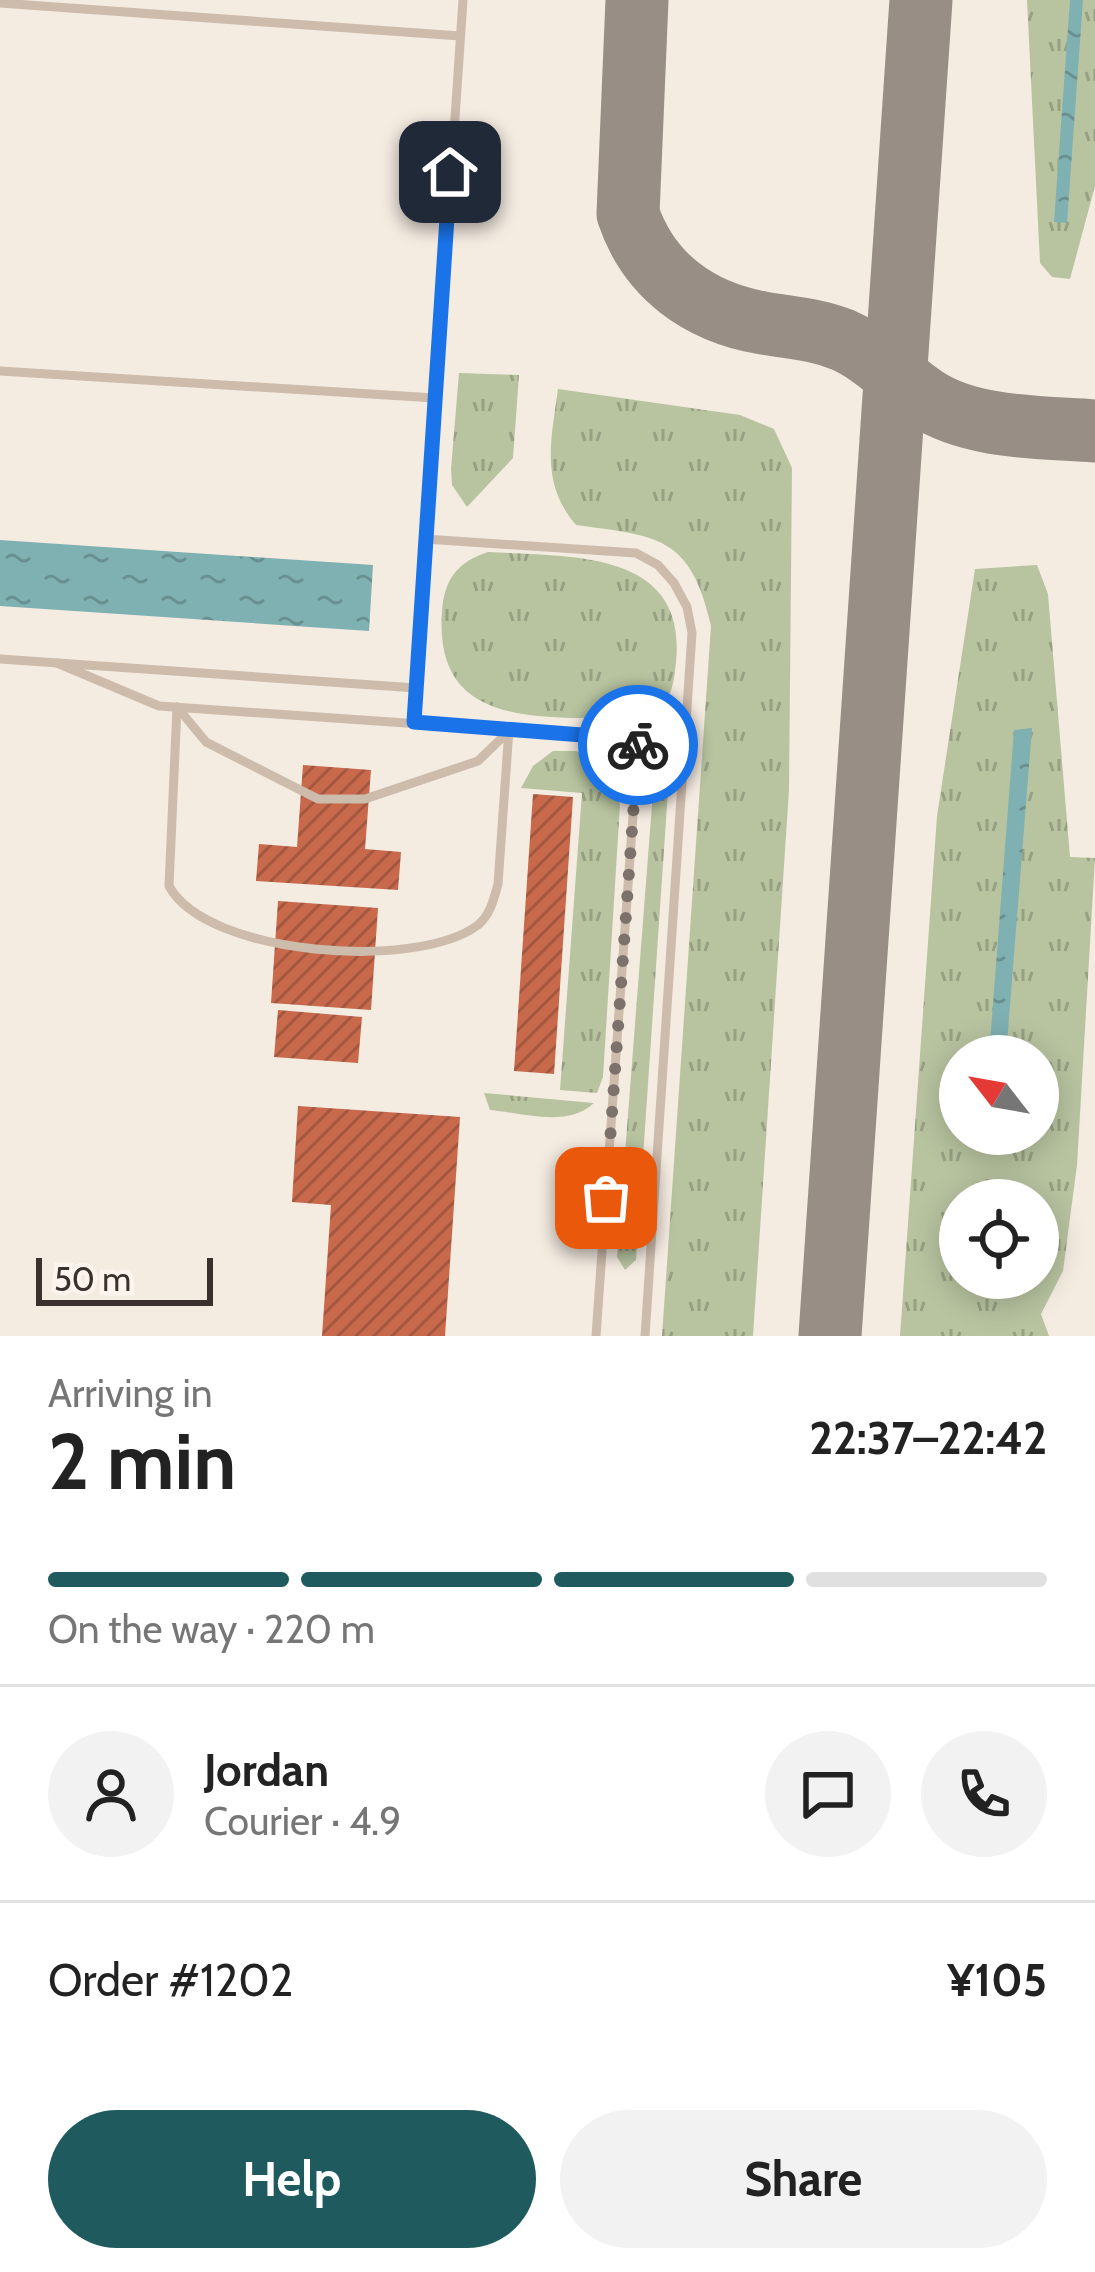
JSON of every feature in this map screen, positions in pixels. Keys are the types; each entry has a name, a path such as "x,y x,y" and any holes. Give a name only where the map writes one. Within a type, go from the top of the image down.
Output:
{"lane":[{"path":"414,722 463,0"},
{"path":"0,3 460,36"},
{"path":"0,371 435,398"},
{"path":"425,538 604,547 658,565 687,607 692,633 686,748 645,1336"},
{"path":"0,659 416,688"},
{"path":"56,663 159,706 509,729 686,748"},
{"path":"178,707 168,867 178,901 191,912 255,940 363,950 406,950 464,931 478,925 492,907 509,729"},
{"path":"178,707 206,742 318,800 365,799 478,761 509,729"},
{"path":"596,1336 638,745"}],"green space":[{"path":"1027,0 1095,0 1095,186 1070,279 1052,277 1040,263"},
{"path":"459,373 519,375 513,458 467,507 452,485 451,469"},
{"path":"558,389 740,415 774,429 792,468 789,790 753,1336 662,1336 711,626 703,596 681,557 649,538 576,525 565,509 551,461"},
{"path":"488,552 585,559 643,578 663,597 675,625 675,673 663,704 640,720 536,716 477,699 457,680 444,652 442,612 454,574"},
{"path":"1037,565 1048,594 1070,857 1095,858 1077,1165 1063,1271 1059,1279 1059,1179 939,1179 939,1299 1049,1299 1041,1314 1049,1336 900,1336 937,816 975,569"},
{"path":"553,751 576,751 602,762 620,805 603,1077 597,1093 560,1090 582,793 521,788 533,766"},
{"path":"654,779 664,779 668,791 636,1260 625,1270 617,1257"},
{"path":"484,1093 594,1103 571,1115 545,1117 490,1110"}],"water":[{"path":"1070,0 1083,0 1067,223 1054,222"},
{"path":"0,540 373,565 369,631 0,606"},
{"path":"1032,728 1008,1035 991,1035 1014,730"}],"building":[{"path":"303,765 371,770 365,849 401,852 398,890 256,881 259,844 297,847"},
{"path":"533,794 573,797 554,1074 514,1071"},
{"path":"278,901 378,908 371,1010 271,1003"},
{"path":"278,1010 362,1017 358,1063 274,1057"},
{"path":"298,1106 460,1117 445,1336 322,1336 331,1205 292,1202"}],"taxiway":[{"path":"637,0 628,214 663,273 718,310 843,340 925,398 964,416 1007,425 1095,431"},
{"path":"830,1336 921,0"}],"way so far":[{"path":"606,1198 638,745"}],"route":[{"path":"450,172 414,722 608,737 638,745"}]}
